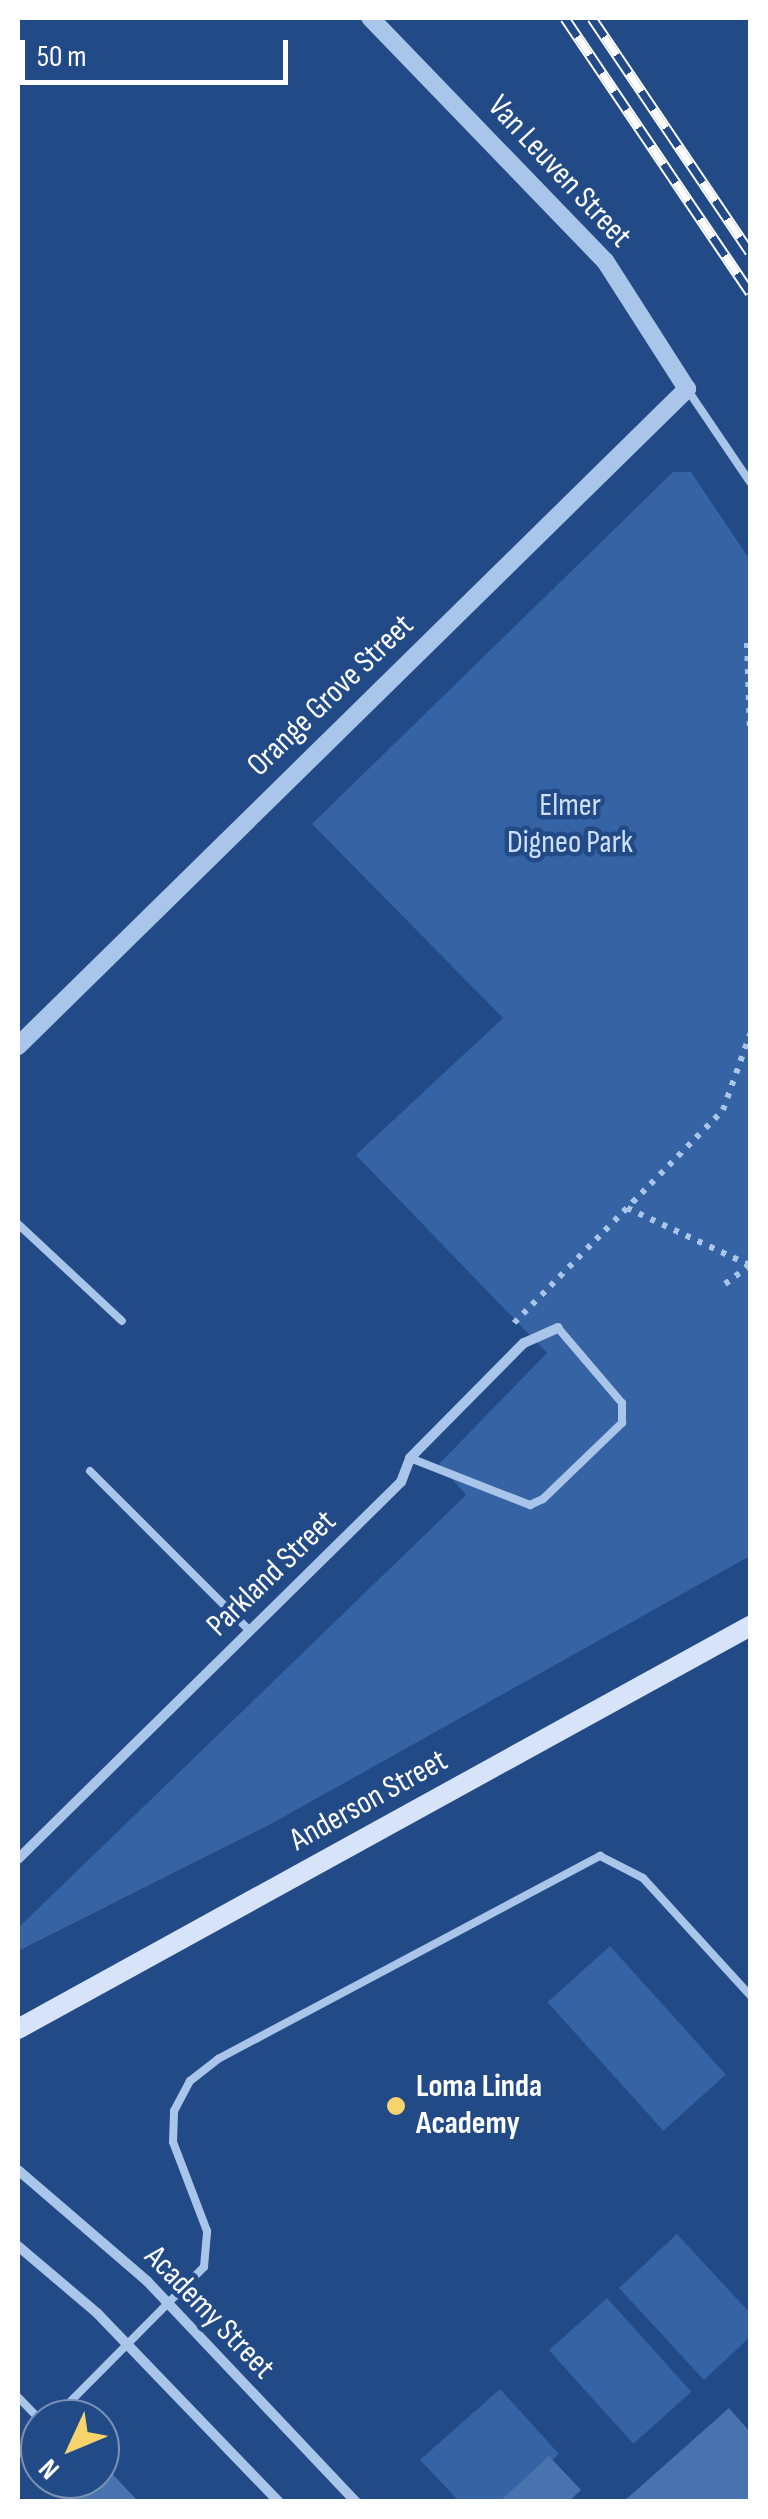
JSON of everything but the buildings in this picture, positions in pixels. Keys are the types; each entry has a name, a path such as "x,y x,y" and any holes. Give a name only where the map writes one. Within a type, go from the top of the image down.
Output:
{"main road":[{"name":"Anderson Street","path":"18,2029 750,1626"}],"street":[{"name":"Van Leuven Street","path":"370,18 606,261 687,390"},
{"name":"Orange Grove Street","path":"18,1046 687,390"},
{"name":"Parkland Street","path":"18,1859 401,1482 410,1458 524,1343 558,1328"},
{"name":"Academy Street","path":"18,2170 168,2306 356,2502"},
{"path":"18,2246 130,2345 279,2502"}],"lane":[{"name":"Van Leuven Street","path":"687,390 750,482"},
{"path":"18,1224 122,1321"},
{"path":"410,1458 530,1505 543,1500 622,1423 622,1403 558,1328"},
{"path":"90,1472 250,1630"},
{"path":"74,2399 168,2306 208,2254 173,2142 174,2112 190,2081 576,1862 618,1860 643,1878 750,1995"}],"path":[{"path":"747,643 750,734"},
{"path":"512,1318 626,1208 736,1092 750,1034"},
{"path":"626,1208 750,1265 725,1284"}],"green space":[{"name":"Elmer Digneo Park","path":"673,472 691,472 750,560 750,1556 269,1825 18,1951 18,1928 466,1495 439,1464 547,1353 356,1155 503,1018 312,824"},
{"path":"610,1946 726,2075 663,2131 548,2002"},
{"path":"677,2234 750,2313 750,2337 704,2380 619,2288"},
{"path":"607,2298 691,2392 633,2444 549,2350"},
{"path":"500,2389 559,2454 507,2502 459,2501 420,2460"}],"railway":[{"path":"565,18 750,292"},
{"path":"592,18 750,252"}],"place":[{"name":"Loma Linda Academy","path":"396,2106"}]}
